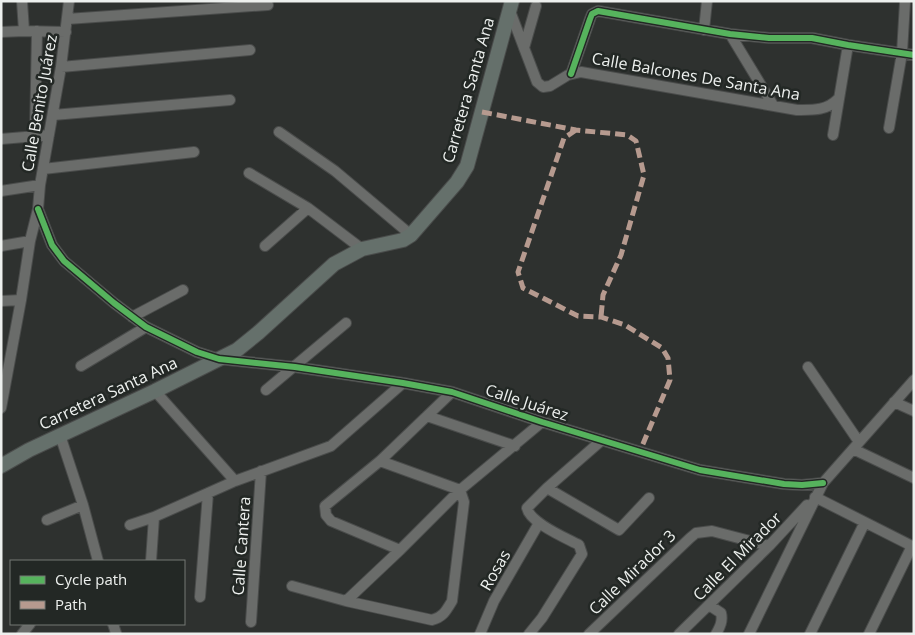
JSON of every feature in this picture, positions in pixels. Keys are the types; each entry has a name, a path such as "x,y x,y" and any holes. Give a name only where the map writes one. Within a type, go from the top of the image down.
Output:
{"main road":[{"name":"Carretera Santa Ana","path":"1,466 17,456 220,359 258,334 334,264 362,249 403,240 411,236 457,182 467,166 511,6"}],"street":[{"path":"22,1 24,31"},
{"name":"Calle Benito Juárez","path":"1,408 22,300 30,241 38,209 40,185 61,67 69,1"},
{"path":"704,30 707,1"},
{"path":"889,128 902,53 903,1 914,3"},
{"path":"68,19 268,5"},
{"name":"Calle Balcones De Santa Ana","path":"511,6 524,48 537,82 541,86 550,86 571,74 593,73 773,104 797,110 810,110 831,106 838,99"},
{"path":"524,48 536,6"},
{"path":"571,74 590,19 595,12 601,11 730,34 769,38 812,38 914,55"},
{"path":"34,136 37,31"},
{"path":"1,32 66,32"},
{"path":"730,34 773,104"},
{"path":"833,135 848,45"},
{"path":"61,67 250,50"},
{"path":"53,116 230,100"},
{"path":"279,132 335,172 411,236"},
{"path":"1,139 49,134"},
{"path":"43,169 194,152"},
{"path":"249,173 308,208 362,249"},
{"path":"1,191 40,185"},
{"path":"265,246 308,208"},
{"name":"Calle Benito Juárez","path":"38,209 57,253 92,285 146,327 178,344 220,359"},
{"path":"1,246 30,241"},
{"path":"132,317 183,290"},
{"path":"1,300 22,300"},
{"path":"266,390 346,323"},
{"path":"81,366 146,327"},
{"path":"1,353 13,351"},
{"name":"Calle Juárez","path":"220,359 295,366 403,382 452,392 542,422 700,470 784,484 802,485 823,482"},
{"path":"808,368 856,445 914,478"},
{"path":"750,634 823,482 914,380"},
{"path":"130,526 235,481 331,446 403,382"},
{"name":"Calle Cantera","path":"155,391 235,481"},
{"path":"400,550 331,521 324,511 325,506 380,461 452,392"},
{"path":"894,402 914,411"},
{"path":"427,416 515,446"},
{"path":"346,601 460,490 542,422"},
{"path":"60,435 83,505 98,560"},
{"path":"529,634 550,606 582,554 579,546 539,523 528,514 527,508 602,440"},
{"path":"380,461 460,490"},
{"name":"Calle Cantera","path":"251,622 261,471"},
{"path":"547,488 619,530 648,498"},
{"path":"292,586 346,601 432,620 439,618 446,612 452,602 464,502 460,490"},
{"path":"200,597 208,493"},
{"path":"815,497 864,524 913,547 869,634"},
{"name":"Calle El Mirador","path":"679,634 769,546 815,497"},
{"path":"47,520 83,505"},
{"path":"151,560 154,517"},
{"name":"Rosas","path":"480,634 494,601 539,523"},
{"path":"810,634 864,524"},
{"name":"Calle Mirador 3","path":"589,634 696,533 712,531 769,546"},
{"path":"709,606 721,613 722,619 716,634"}],"marked path":[{"path":"482,112 576,130 627,135 636,141 644,175 621,255 603,295 601,317"},
{"path":"576,130 564,138 518,272 523,288 578,316 601,317 625,325 662,348 668,358 670,380 640,451"}],"cycle path":[{"path":"571,74 592,14 598,11 730,34 769,38 812,38 914,55"},
{"path":"38,209 52,245 64,261 146,327 197,352 219,359 295,367 452,392 542,422 700,470 784,484 823,483"}]}
